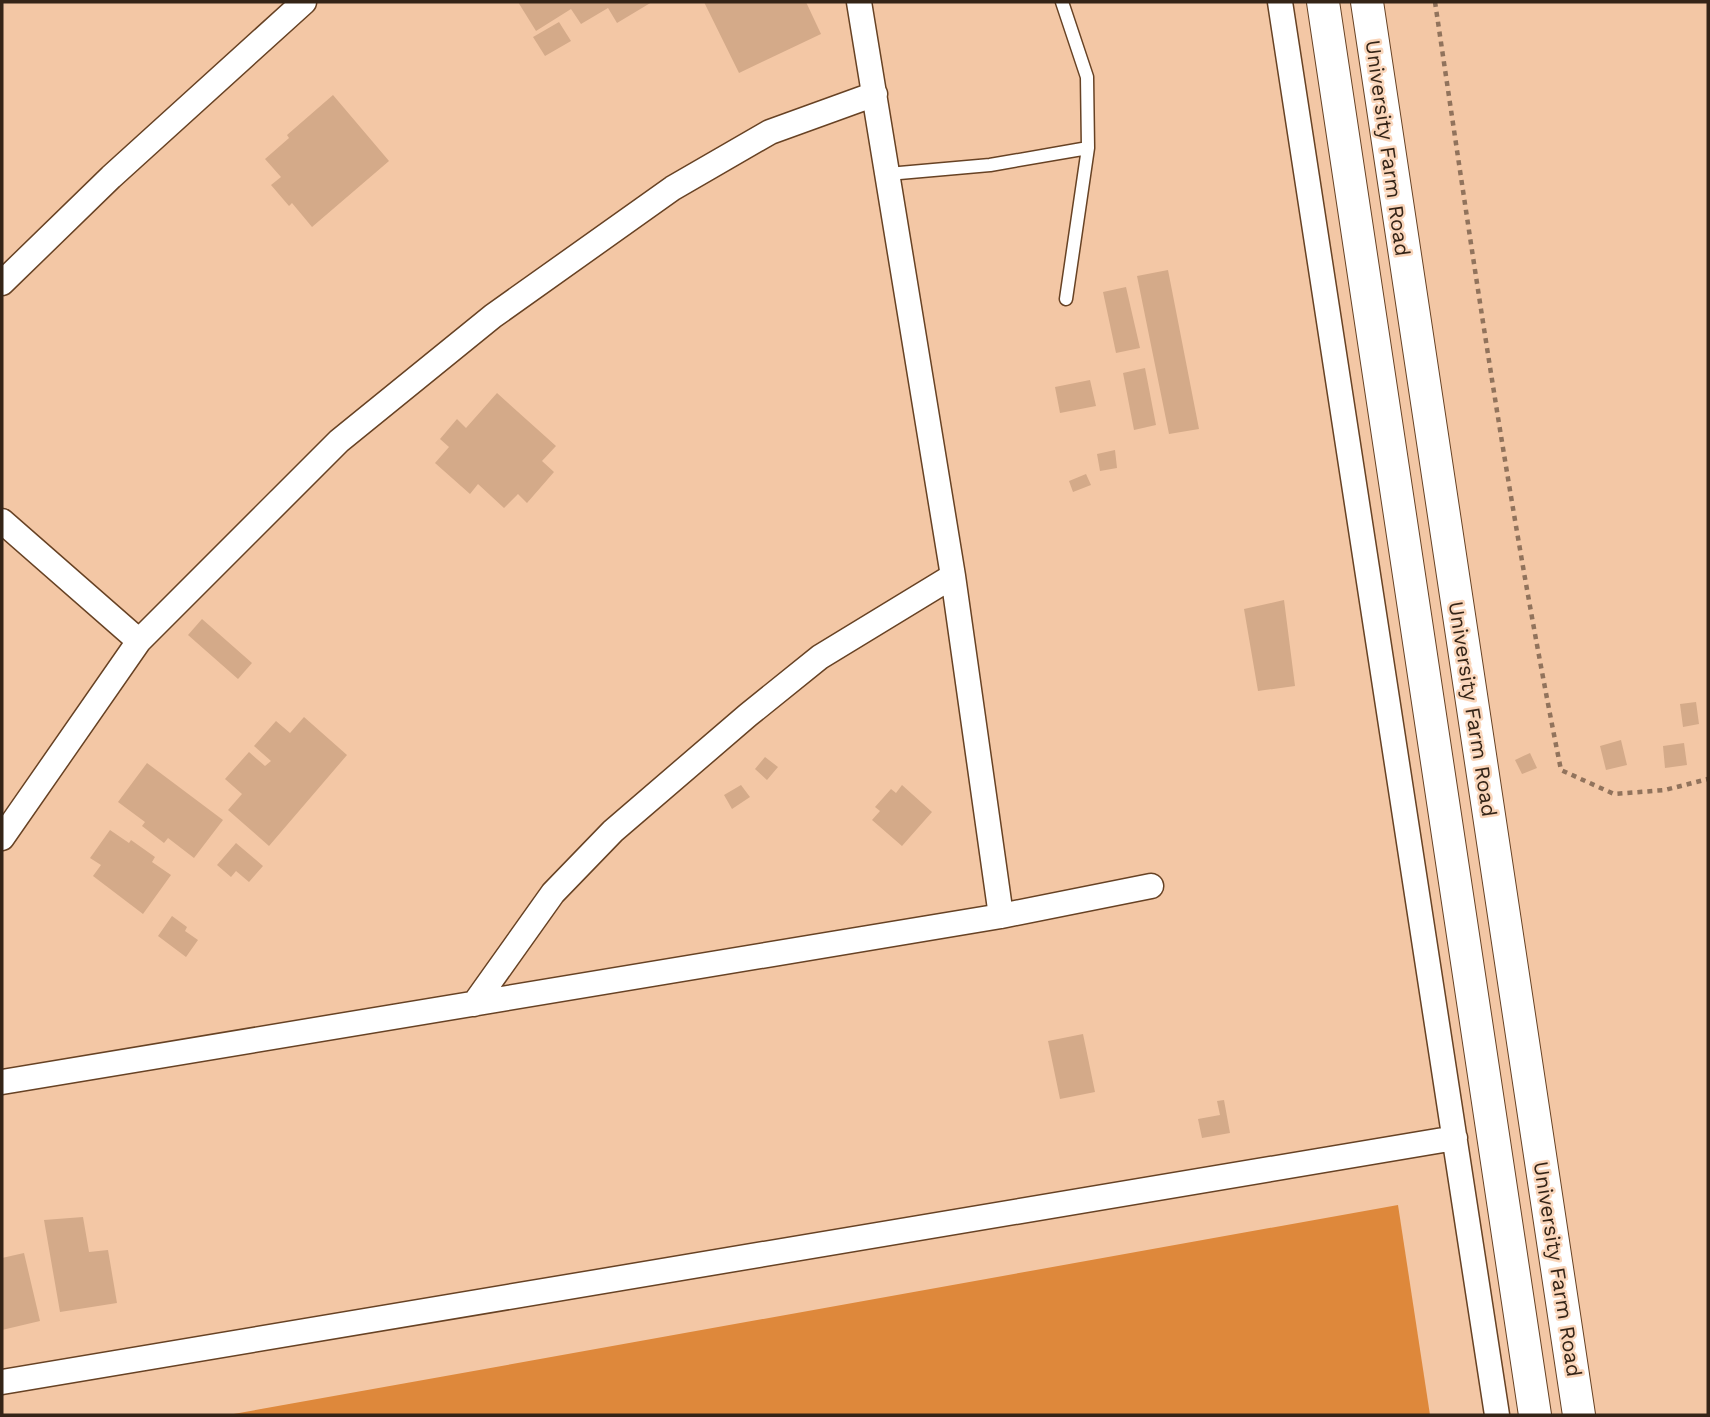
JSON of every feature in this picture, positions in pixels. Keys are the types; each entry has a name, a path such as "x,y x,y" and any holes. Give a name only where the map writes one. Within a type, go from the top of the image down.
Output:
{"street":[{"path":"2,283 111,177 304,2"},
{"path":"859,2 953,576 1001,916"},
{"path":"1280,2 1497,1415"},
{"name":"University Farm Road","path":"1323,2 1535,1415"},
{"name":"University Farm Road","path":"1367,2 1579,1415"},
{"path":"2,838 139,641 339,441 493,316 673,188 769,132 875,94"},
{"path":"2,521 139,641"},
{"path":"474,1004 553,893 613,831 820,657 953,576"},
{"path":"2,1082 1001,916 1151,886"},
{"path":"2,1382 1455,1138"}],"lane":[{"path":"1062,2 1087,77 1088,148 1066,299"},
{"path":"888,174 990,165 1088,148"}],"path":[{"path":"1435,2 1482,318 1541,670 1562,771 1614,794 1665,790 1708,779"}],"shaded area":[{"path":"1398,1205 1430,1415 228,1415"}],"building":[{"path":"518,2 652,2 617,23 608,8 581,24 571,9 536,31"},
{"path":"704,2 806,2 821,34 739,73"},
{"path":"559,22 571,41 545,56 533,37"},
{"path":"333,95 389,161 312,227 292,203 289,206 271,185 281,177 265,159 289,138 287,135"},
{"path":"1168,270 1199,429 1169,434 1137,276"},
{"path":"1126,287 1140,348 1116,353 1103,292"},
{"path":"1145,368 1156,425 1134,430 1123,373"},
{"path":"1090,380 1096,406 1060,413 1055,387"},
{"path":"497,393 556,446 542,461 554,472 527,503 518,494 504,508 478,484 470,494 435,463 449,447 440,439 457,419 466,428"},
{"path":"1115,450 1117,468 1100,471 1097,454"},
{"path":"1086,474 1091,485 1073,492 1069,481"},
{"path":"1284,600 1295,686 1258,691 1244,609"},
{"path":"202,619 252,663 238,679 188,635"},
{"path":"1696,702 1699,724 1683,727 1680,704"},
{"path":"304,717 347,755 269,846 228,810 242,794 225,779 249,752 265,766 271,761 254,746 276,721 290,733"},
{"path":"1621,740 1627,765 1606,770 1600,746"},
{"path":"1684,743 1687,765 1665,768 1663,746"},
{"path":"1530,753 1537,768 1522,774 1515,760"},
{"path":"765,757 778,767 767,780 755,769"},
{"path":"147,763 223,820 194,858 168,838 164,843 142,826 145,822 118,802"},
{"path":"741,785 750,797 732,809 724,795"},
{"path":"902,785 932,812 902,846 872,820 880,811 875,807 891,789 896,793"},
{"path":"110,830 129,843 131,840 155,857 152,862 171,875 143,914 93,876 101,865 90,858"},
{"path":"236,843 263,866 249,882 236,871 231,877 217,865"},
{"path":"172,916 187,927 185,931 198,940 186,957 158,936"},
{"path":"1083,1034 1095,1092 1060,1099 1048,1041"},
{"path":"1224,1100 1230,1133 1202,1138 1198,1119 1220,1115 1217,1101"},
{"path":"83,1217 89,1252 108,1250 117,1303 60,1312 44,1220"},
{"path":"24,1253 40,1321 2,1330 2,1258"}]}
